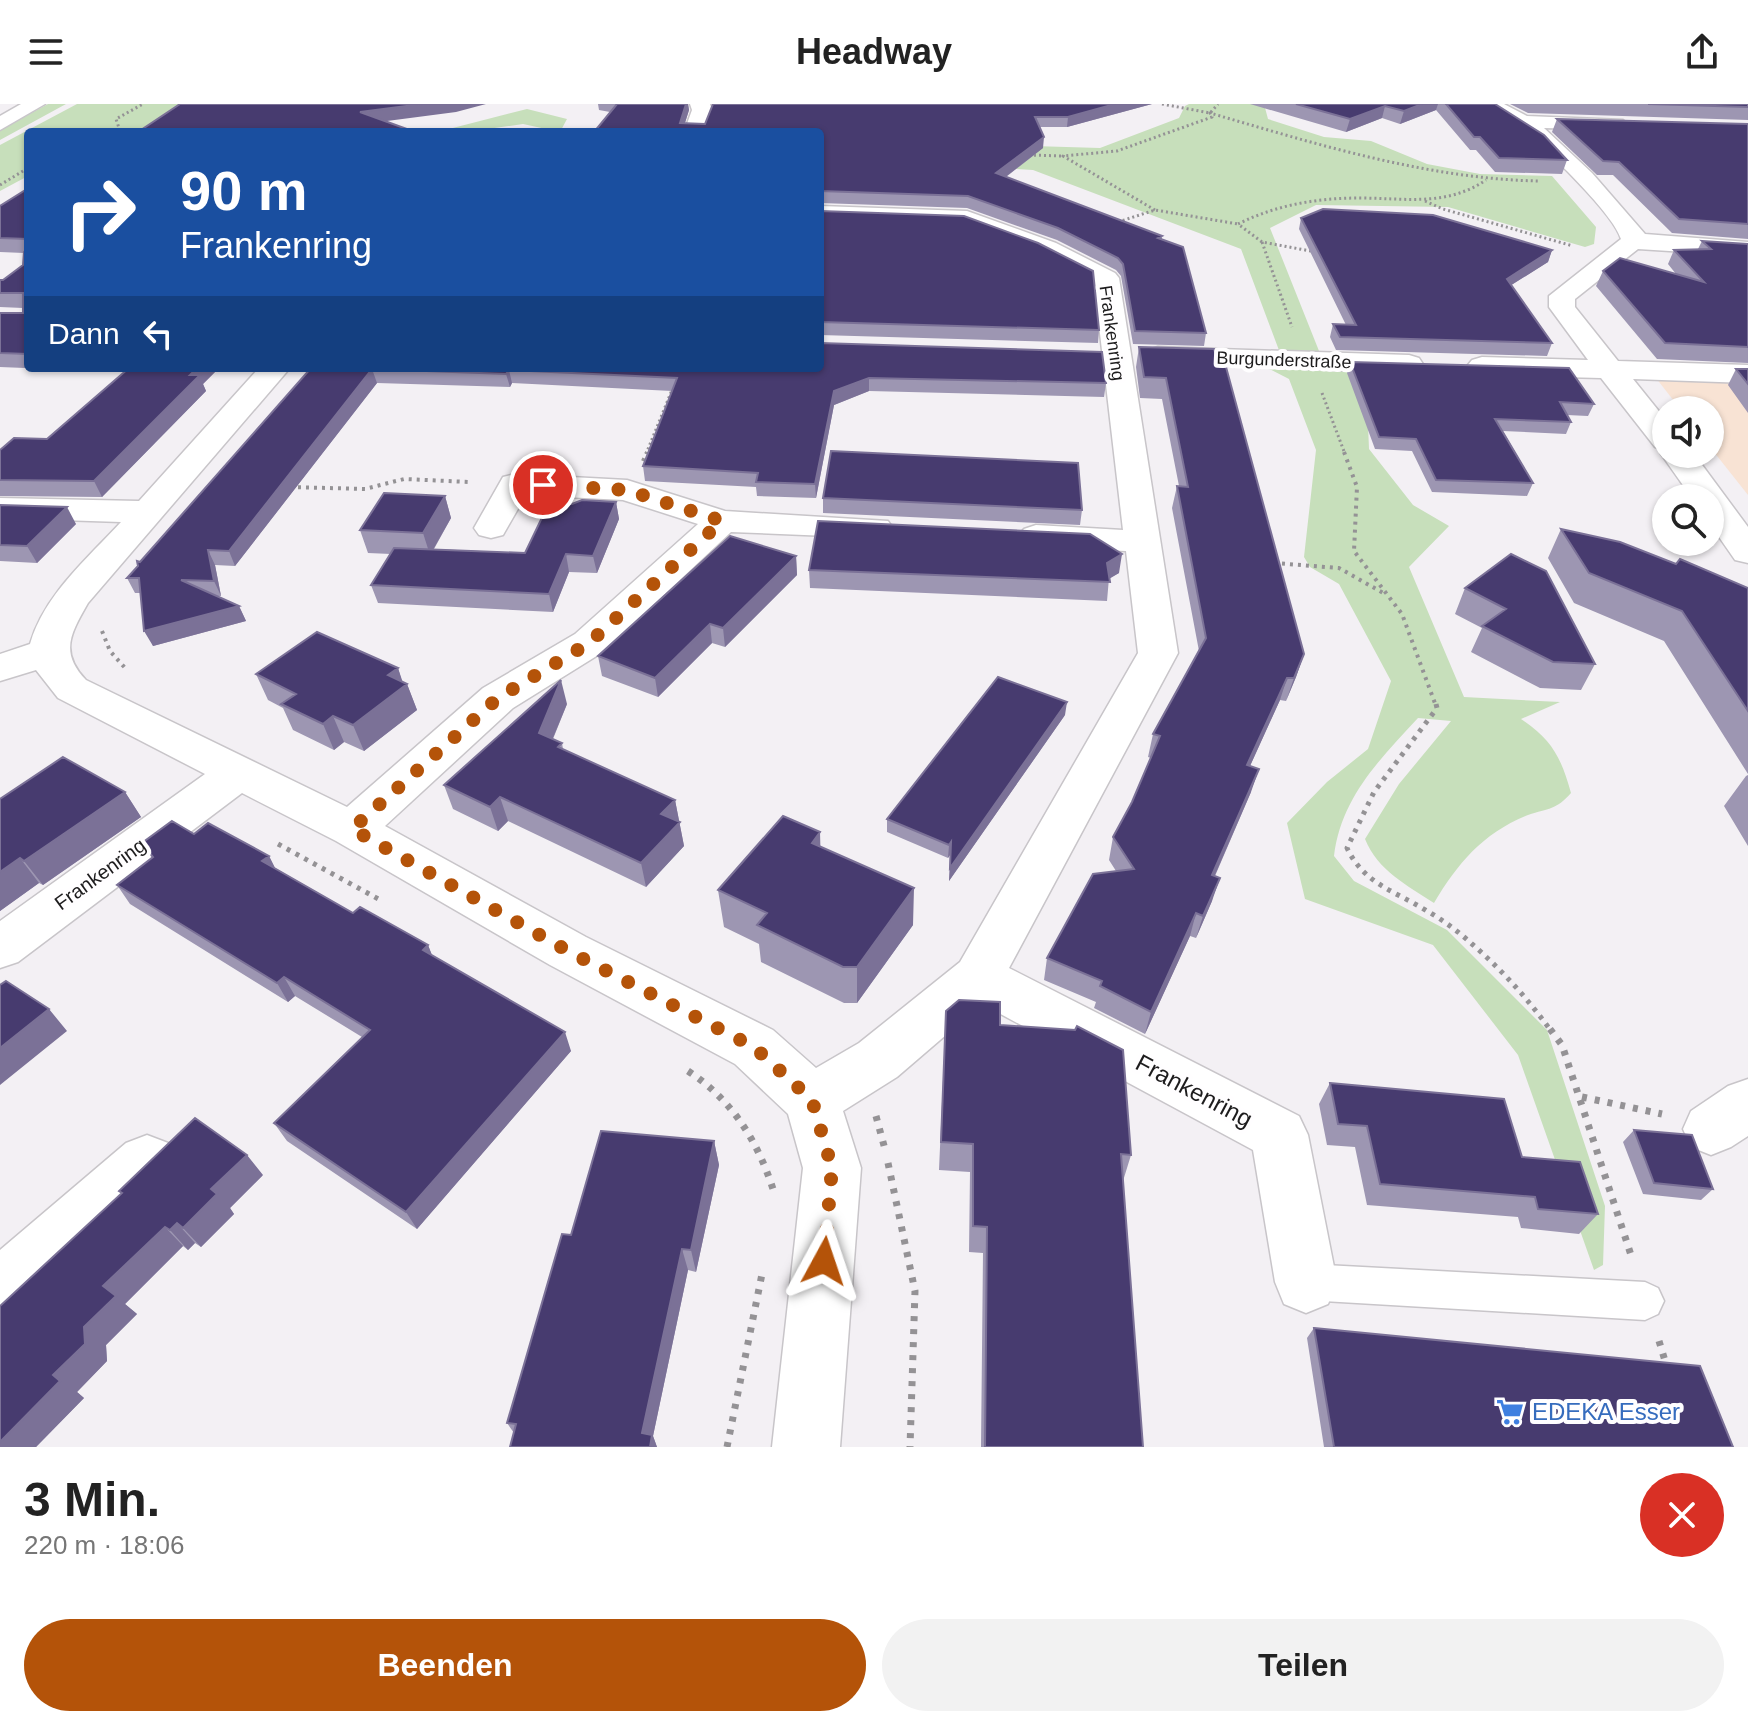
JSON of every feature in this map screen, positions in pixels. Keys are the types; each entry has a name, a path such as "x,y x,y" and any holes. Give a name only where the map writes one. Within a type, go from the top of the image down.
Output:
{"street":[{"path":"0,124 35,104"},
{"path":"695,128 702,110 700,104"},
{"path":"1487,104 1527,122 1587,182 1633,234 1633,241"},
{"path":"1527,122 1640,125"},
{"name":"Frankenring","path":"812,1100 878,1060 978,977 1158,653 1141,541 1100,354 1106,278 1047,248 967,218 824,213"},
{"path":"1652,423 1569,317 1562,307 1562,296 1633,241 1748,249"},
{"name":"Burgunderstraße","path":"1100,354 1748,374"},
{"path":"271,372 72,598 52,631 48,652 56,674 72,689 352,829 568,951 754,1047 812,1100 832,1168 806,1447"},
{"path":"491,528 515,484 627,490 722,521 908,530"},
{"path":"0,508 148,512"},
{"path":"1724,519 1748,552"},
{"path":"352,829 498,698 589,643 722,521"},
{"path":"1001,534 1141,541"},
{"path":"0,668 48,652"},
{"name":"Frankenring","path":"0,948 238,773"},
{"name":"Frankenring","path":"978,977 1279,1135 1306,1282"},
{"path":"0,1291 147,1162"}],"lane":[{"path":"1306,1282 1645,1301"}],"path":[{"path":"118,128 116,119 143,104"},
{"path":"1162,104 1210,113 1312,143 1486,180 1587,182"},
{"path":"1024,155 1063,156 1117,151 1212,117 1210,113 1218,104"},
{"path":"1063,156 1155,210 1238,224 1262,242 1320,252"},
{"path":"0,185 24,170"},
{"path":"1238,224 1282,205 1312,200 1361,198 1425,201 1450,198 1474,190 1486,180"},
{"path":"1425,201 1443,209 1577,247"},
{"path":"1047,248 1155,210"},
{"path":"1262,242 1295,333 1289,360 1299,377 1322,392 1357,487 1354,551 1402,614 1437,708 1396,759 1358,815 1347,848 1356,867 1380,887 1428,911 1472,944 1527,998 1562,1045 1666,1364"},
{"path":"627,490 637,476 678,376"},
{"path":"277,487 365,489 404,479 515,484"},
{"path":"1270,563 1339,568 1390,597"},
{"path":"1581,1097 1667,1115 1730,1117"}],"shaded area":[{"path":"1656,378 1748,381 1748,495 1724,465 1724,396 1670,396"}],"green space":[{"path":"48,104 66,104 0,140 0,130"},
{"path":"77,104 256,104 365,128 32,128"},
{"path":"1264,104 1268,119 1324,137 1371,141 1427,164 1480,174 1552,176 1596,227 1594,244 1585,247 1448,207 1316,205 1270,228 1321,356 1280,353 1241,249 1033,170 983,167 824,141 1100,148 1179,118 1185,106"},
{"path":"527,109 567,119 562,128 523,124 495,128 453,128"},
{"path":"24,132 24,178 0,191 0,145"},
{"path":"1260,364 1356,368 1368,425 1369,449 1413,505 1449,526 1409,567 1464,697 1560,702 1521,719 1554,750 1571,793 1556,806 1512,822 1485,840 1462,862 1434,903 1385,869 1365,839 1399,784 1451,721 1418,718 1389,749 1353,798 1338,835 1334,856 1354,881 1447,930 1547,1030 1605,1206 1603,1265 1594,1270 1518,1055 1433,945 1305,899 1287,823 1327,782 1368,749 1391,681 1339,584 1310,567 1304,557 1316,450 1289,379"}],"building":[{"path":"180,104 422,104 360,112 404,128 144,128"},
{"path":"617,104 686,104 680,123 705,124 713,104 1115,104 1068,117 1035,117 1044,137 996,173 1162,236 1158,238 1183,247 1206,333 1135,331 1123,264 1118,258 1058,228 968,196 824,191 824,128 597,128"},
{"path":"1296,104 1422,104 1404,111 1385,106 1350,119"},
{"path":"1446,104 1495,104 1544,135 1567,160 1499,158 1480,137 1474,137"},
{"path":"1648,104 1748,104 1748,107"},
{"path":"1557,119 1748,124 1748,224 1679,219 1619,162 1603,161"},
{"path":"24,191 24,239 0,238 0,206"},
{"path":"1323,209 1433,215 1552,250 1507,279 1552,343 1340,337 1333,324 1356,325 1301,218"},
{"path":"824,211 964,216 1038,243 1093,271 1099,330 824,322"},
{"path":"1702,241 1748,244 1748,347 1665,343 1603,271 1620,258 1704,282 1674,250 1711,249"},
{"path":"24,252 24,354 0,353 0,313 23,313 23,293 0,293 0,280 23,265"},
{"path":"824,343 1102,352 1106,383 869,378 834,391 815,484 756,482 758,473 643,466 677,378 551,372 824,372"},
{"path":"1139,347 1214,349 1220,367 1226,367 1304,654 1294,678 1287,678 1247,765 1259,769 1212,875 1220,878 1203,916 1196,913 1151,1012 1100,986 1102,981 1047,958 1093,874 1134,869 1113,837 1132,802 1160,736 1153,734 1206,638 1177,486 1188,487 1166,378 1144,377"},
{"path":"1350,362 1569,368 1594,404 1560,402 1571,422 1495,419 1533,483 1436,480 1416,439 1379,437"},
{"path":"1736,369 1748,369 1748,384"},
{"path":"124,372 193,372 190,375 200,375 94,481 0,480 0,450 14,438 47,439"},
{"path":"307,372 370,372 229,551 208,550 214,581 181,580 239,606 144,631 139,578 127,578 138,566 137,561 140,562"},
{"path":"452,372 508,372 506,374"},
{"path":"831,451 1078,463 1082,510 823,498"},
{"path":"384,493 445,496 423,533 360,530"},
{"path":"582,500 616,502 593,556 566,554 549,594 371,585 394,548 525,553 549,503 572,504"},
{"path":"0,505 67,507 27,546 0,545"},
{"path":"818,521 1090,534 1122,554 1107,563 1110,582 809,570"},
{"path":"1561,529 1620,542 1676,564 1680,559 1748,588 1748,711 1682,611 1589,573"},
{"path":"730,536 796,556 723,628 710,624 655,678 598,656"},
{"path":"1511,554 1546,571 1595,664 1553,662 1482,626 1506,609 1465,588"},
{"path":"317,632 398,668 388,675 407,684 353,725 333,716 323,724 281,704 296,694 256,674"},
{"path":"998,677 1067,702 950,868 951,842 949,845 887,819"},
{"path":"561,680 539,733 562,743 558,747 675,800 661,814 680,822 641,863 500,797 490,807 444,785"},
{"path":"63,757 125,792 24,861 20,858 0,872 0,799"},
{"path":"783,816 820,832 812,843 914,888 857,967 843,967 757,925 767,913 718,890"},
{"path":"172,821 194,834 208,823 269,856 262,861 353,913 360,907 428,945 423,950 565,1032 406,1212 274,1123 370,1030 284,977 277,983 117,885 153,857 142,843"},
{"path":"6,981 49,1009 0,1048 0,985"},
{"path":"959,1000 1000,1002 1000,1025 1075,1030 1077,1026 1123,1050 1131,1155 1121,1154 1143,1447 985,1447 987,1227 973,1226 973,1144 941,1142 946,1011"},
{"path":"1330,1083 1504,1099 1522,1157 1580,1162 1598,1214 1538,1209 1535,1197 1380,1184 1367,1126 1338,1124"},
{"path":"195,1118 247,1155 211,1189 217,1194 183,1228 177,1223 170,1230 165,1227 103,1286 116,1296 84,1327 85,1344 53,1375 60,1381 0,1442 0,1306 122,1193 119,1191"},
{"path":"1634,1130 1692,1135 1713,1189 1654,1183"},
{"path":"601,1131 714,1141 691,1250 682,1249 642,1433 652,1435 650,1447 510,1447 516,1424 507,1423 562,1234 571,1235"},
{"name":"EDEKA Esser","path":"1314,1328 1700,1366 1733,1447 1334,1447"}],"place":[{"name":"EDEKA Esser","path":"1510,1412"}],"route":[{"path":"543,485 627,490 722,521 589,643 498,698 352,829 568,951 754,1047 812,1100 832,1168 824,1261"}]}
